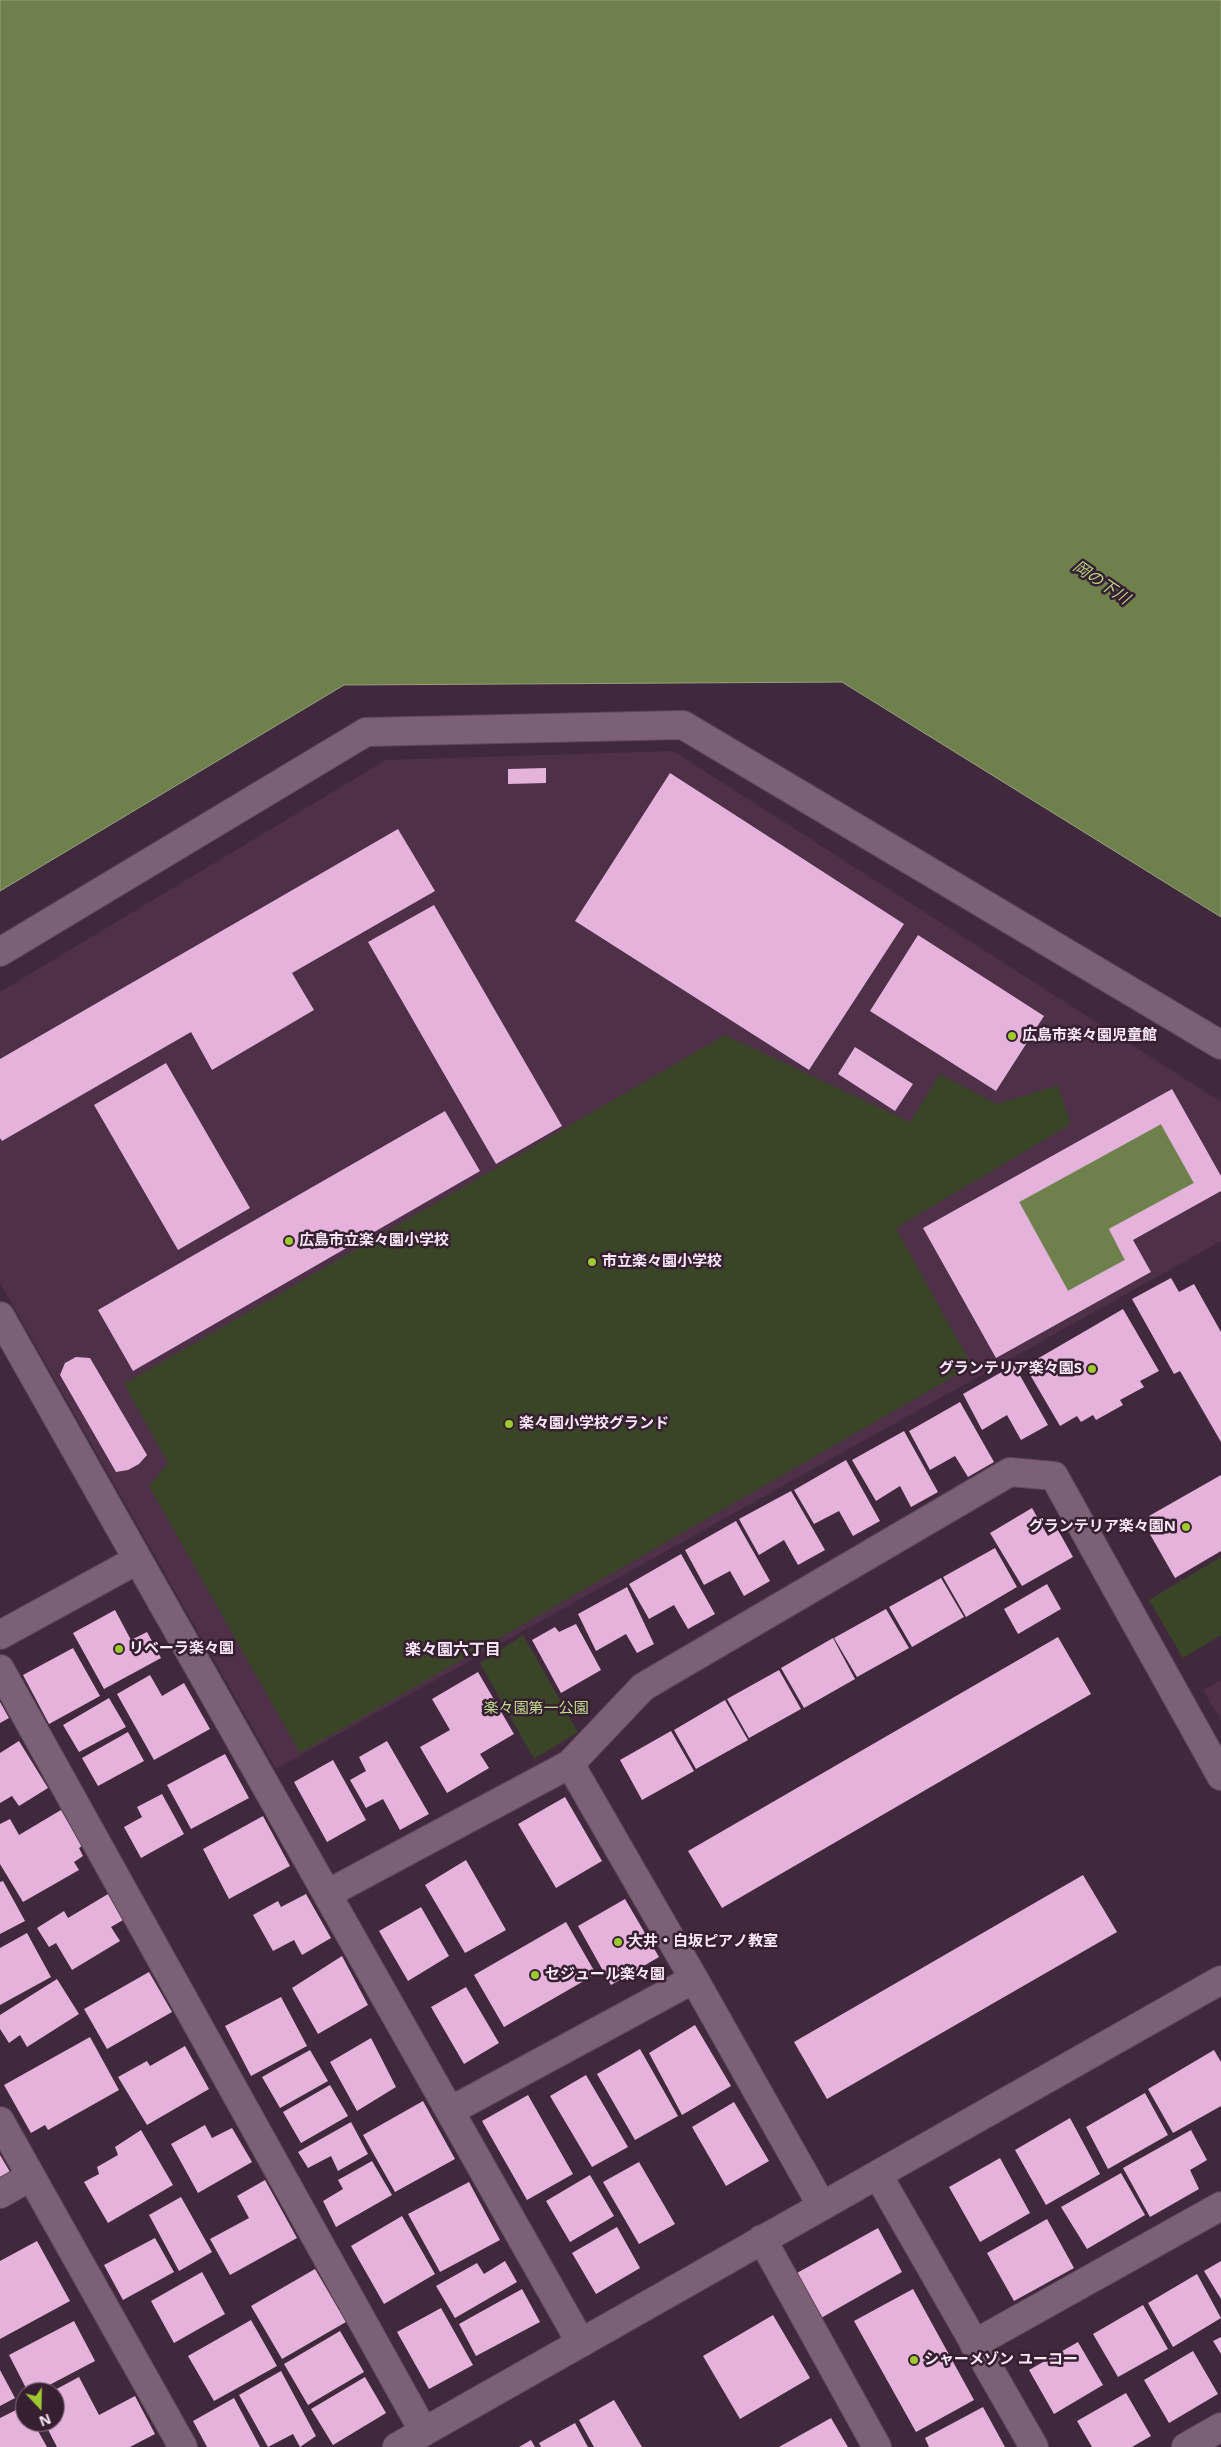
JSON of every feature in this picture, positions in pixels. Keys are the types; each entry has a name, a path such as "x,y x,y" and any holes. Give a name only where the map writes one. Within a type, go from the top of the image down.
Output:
{"street":[{"path":"0,952 366,732 683,725 1221,1046"},
{"path":"0,1316 581,2343"},
{"path":"327,1894 570,1764 642,1687 1010,1472 1054,1476 1221,1776"},
{"path":"0,1635 137,1560"},
{"path":"0,1669 424,2432"},
{"path":"570,1764 822,2206"},
{"path":"450,2111 694,1979"},
{"path":"397,2447 1221,1980"},
{"path":"0,2121 183,2447"},
{"path":"878,2175 1034,2447"},
{"path":"0,2194 30,2177"},
{"path":"974,2344 1221,2206"},
{"path":"762,2239 877,2447"},
{"path":"1186,2447 1221,2427"}],"shaded area":[{"name":"市立楽々園小学校","path":"673,751 1221,1102 1221,1241 276,1769 0,1283 0,992 386,760"},
{"path":"1221,1680 1221,1720 1203,1690"}],"green space":[{"name":"楽々園小学校グランド","path":"725,1035 910,1122 940,1074 997,1104 1058,1085 1071,1124 896,1228 972,1366 300,1753 149,1486 168,1463 124,1384"},
{"path":"1221,1557 1221,1635 1183,1658 1149,1600"},
{"name":"楽々園第一公園","path":"523,1635 578,1732 534,1759 480,1663"}],"water":[{"name":"岡の下川","path":"0,0 1221,0 1221,917 842,682 344,685 0,891"},
{"path":"1161,1124 1194,1183 1109,1229 1125,1260 1068,1291 1019,1202"}],"building":[{"path":"546,768 546,783 508,784 508,769"},
{"path":"670,773 904,924 809,1070 575,921"},
{"path":"398,829 435,891 292,973 314,1010 212,1070 191,1032 2,1141 0,1138 0,1059"},
{"path":"434,905 562,1126 496,1164 368,942"},
{"path":"918,935 1044,1016 996,1091 870,1011"},
{"path":"855,1047 913,1084 895,1111 838,1074"},
{"path":"166,1063 250,1208 178,1250 94,1105"},
{"path":"1172,1089 1221,1176 1221,1191 1133,1240 1151,1272 996,1358 923,1228","holes":["1161,1124 1194,1183 1109,1229 1125,1260 1068,1291 1019,1202"]},
{"name":"広島市立楽々園小学校","path":"445,1111 480,1171 133,1371 98,1310"},
{"path":"1171,1278 1179,1292 1194,1284 1221,1332 1221,1442 1180,1371 1174,1374 1132,1299"},
{"name":"グランテリア楽々園S","path":"1123,1309 1159,1371 1140,1381 1144,1387 1120,1400 1123,1405 1096,1420 1093,1415 1081,1422 1077,1416 1060,1426 1025,1366"},
{"path":"76,1357 90,1358 147,1455 139,1464 128,1470 116,1472 60,1375 65,1363"},
{"path":"1014,1365 1048,1425 1021,1440 1007,1415 982,1430 963,1394"},
{"path":"960,1402 994,1462 968,1477 955,1456 930,1470 909,1431"},
{"path":"904,1431 938,1492 911,1507 900,1486 876,1501 852,1460"},
{"path":"846,1460 880,1521 853,1536 839,1511 814,1524 794,1490"},
{"name":"グランテリア楽々園N","path":"1221,1475 1221,1551 1175,1578 1147,1529 1154,1525 1149,1516"},
{"path":"791,1491 825,1550 798,1565 784,1540 759,1555 739,1519"},
{"path":"1032,1508 1048,1536 1058,1530 1073,1557 1022,1586 990,1533"},
{"path":"736,1521 770,1581 744,1596 730,1571 704,1585 685,1550"},
{"path":"995,1548 1017,1587 966,1617 943,1577"},
{"path":"681,1554 715,1614 688,1629 674,1605 649,1619 629,1584"},
{"path":"941,1578 964,1617 912,1647 889,1607"},
{"path":"1047,1584 1061,1609 1018,1634 1004,1609"},
{"path":"627,1587 654,1644 637,1653 626,1634 596,1651 578,1614"},
{"path":"886,1609 909,1648 857,1677 834,1638"},
{"name":"リベーラ楽々園","path":"115,1610 131,1640 147,1632 161,1658 104,1689 73,1633"},
{"path":"576,1624 601,1670 561,1693 532,1640 555,1627 559,1632"},
{"path":"1058,1637 1091,1694 722,1908 688,1851"},
{"path":"833,1638 855,1679 804,1708 781,1668"},
{"path":"73,1648 100,1696 49,1724 23,1675"},
{"path":"779,1670 801,1709 749,1738 727,1699"},
{"path":"478,1672 514,1734 480,1754 489,1768 447,1793 420,1747 450,1730 432,1699"},
{"path":"150,1675 162,1696 184,1683 210,1729 154,1760 117,1694"},
{"path":"109,1698 126,1727 79,1752 63,1725"},
{"path":"725,1700 748,1740 696,1769 674,1730"},
{"path":"0,1702 9,1718 0,1723"},
{"path":"671,1731 694,1771 642,1800 620,1760"},
{"path":"128,1732 144,1761 98,1786 82,1758"},
{"path":"19,1741 48,1788 19,1806 12,1796 0,1803 0,1753"},
{"path":"387,1741 429,1814 400,1830 383,1799 366,1808 350,1780 366,1771 359,1757"},
{"path":"225,1754 249,1798 191,1829 167,1785"},
{"path":"333,1760 366,1820 327,1842 294,1782"},
{"path":"162,1794 184,1834 141,1858 124,1827 142,1817 137,1807"},
{"path":"565,1797 602,1861 556,1888 518,1824"},
{"path":"61,1810 82,1846 79,1848 83,1856 74,1862 79,1870 23,1902 0,1864 0,1824 10,1819 19,1835"},
{"path":"263,1816 290,1866 229,1899 203,1849"},
{"path":"466,1860 506,1930 465,1953 425,1885"},
{"path":"1083,1875 1117,1932 827,2099 794,2042"},
{"path":"3,1881 25,1921 0,1934 0,1882"},
{"path":"108,1894 123,1920 111,1927 120,1941 72,1970 56,1943 49,1947 37,1928 64,1911 68,1918"},
{"path":"306,1894 331,1938 302,1955 294,1940 273,1951 253,1915 278,1901 281,1907"},
{"name":"大井・白坂ピアノ教室","path":"625,1899 659,1957 611,1985 578,1926"},
{"path":"421,1907 449,1956 408,1981 379,1931"},
{"name":"セジュール楽々園","path":"566,1922 596,1974 504,2027 474,1975"},
{"path":"27,1933 51,1977 0,2005 0,1948"},
{"path":"342,1956 368,2005 318,2034 292,1988"},
{"path":"149,1972 172,2012 107,2049 84,2009"},
{"path":"57,1979 79,2014 27,2047 20,2035 9,2043 0,2029 0,2015"},
{"path":"466,1987 499,2043 464,2064 431,2007"},
{"path":"281,1997 307,2046 251,2076 225,2026"},
{"path":"695,2025 731,2086 682,2115 649,2053"},
{"path":"90,2037 119,2090 48,2130 45,2125 31,2133 4,2085"},
{"path":"371,2038 396,2087 357,2111 330,2062"},
{"path":"185,2046 209,2089 147,2125 118,2077 147,2061 150,2066"},
{"path":"640,2049 678,2116 635,2140 597,2074"},
{"path":"310,2050 328,2081 280,2108 262,2077"},
{"path":"1214,2050 1221,2062 1221,2106 1173,2133 1148,2089"},
{"path":"586,2075 628,2147 592,2167 550,2096"},
{"path":"330,2085 348,2116 301,2143 283,2112"},
{"path":"1145,2093 1168,2135 1108,2169 1086,2127"},
{"path":"528,2095 573,2174 527,2200 482,2121"},
{"path":"423,2101 455,2159 395,2192 363,2135"},
{"path":"734,2102 769,2161 726,2186 692,2127"},
{"path":"1070,2118 1100,2174 1046,2205 1015,2150"},
{"path":"351,2122 368,2154 338,2171 331,2156 308,2168 298,2152"},
{"path":"205,2125 212,2138 232,2128 252,2162 198,2193 171,2144"},
{"path":"141,2130 173,2185 108,2223 84,2182 99,2174 97,2167 118,2155 115,2147"},
{"path":"1191,2130 1207,2160 1190,2170 1199,2189 1150,2217 1123,2168"},
{"path":"0,2155 10,2172 0,2178"},
{"path":"1000,2158 1030,2213 980,2242 949,2187"},
{"path":"372,2161 392,2195 336,2227 323,2201 343,2189 338,2180"},
{"path":"639,2162 675,2224 639,2244 603,2182"},
{"path":"1121,2173 1145,2215 1087,2249 1061,2207"},
{"path":"590,2175 614,2216 570,2242 546,2201"},
{"path":"265,2180 297,2238 230,2275 210,2239 249,2218 237,2196"},
{"path":"469,2182 500,2240 440,2272 408,2214"},
{"path":"181,2197 212,2252 179,2271 149,2215"},
{"path":"402,2216 435,2274 384,2304 351,2246"},
{"path":"1047,2219 1074,2268 1014,2301 987,2253"},
{"path":"617,2227 640,2268 596,2294 572,2253"},
{"path":"878,2228 902,2272 821,2318 797,2273"},
{"path":"155,2238 174,2272 123,2300 104,2265"},
{"path":"37,2241 70,2301 0,2339 0,2261"},
{"path":"505,2261 517,2282 455,2318 436,2286 477,2263 484,2274"},
{"path":"1221,2261 1221,2299 1204,2271"},
{"path":"315,2269 346,2322 282,2359 251,2306"},
{"path":"202,2272 225,2314 174,2343 151,2301"},
{"path":"1197,2274 1221,2318 1173,2347 1148,2303"},
{"path":"522,2289 540,2322 476,2356 459,2324"},
{"name":"シャーメゾン ユーコー","path":"913,2289 974,2400 916,2432 854,2321"},
{"path":"1143,2305 1168,2349 1118,2377 1093,2334"},
{"path":"441,2308 473,2365 429,2389 397,2332"},
{"path":"773,2315 810,2378 740,2419 703,2356"},
{"path":"251,2320 277,2366 214,2401 188,2356"},
{"path":"74,2321 95,2361 55,2382 23,2382 9,2355"},
{"path":"340,2331 364,2372 308,2405 284,2364"},
{"path":"1221,2337 1221,2354 1213,2341"},
{"path":"1078,2342 1103,2385 1054,2414 1029,2370"},
{"path":"1193,2351 1218,2394 1169,2423 1144,2380"},
{"path":"0,2370 15,2398 0,2406"},
{"path":"281,2371 316,2436 300,2447 293,2434 268,2447 239,2395"},
{"path":"79,2377 99,2415 135,2396 155,2434 130,2447 57,2447 49,2432 65,2432 65,2384"},
{"path":"365,2377 386,2413 333,2445 311,2409"},
{"path":"1126,2393 1151,2436 1132,2447 1092,2447 1077,2421"},
{"path":"234,2398 260,2447 207,2447 193,2421"},
{"path":"614,2400 642,2447 594,2447 579,2420"},
{"name":"シャーメゾン ユーコー","path":"983,2407 1005,2447 929,2447 925,2438"},
{"path":"15,2410 15,2432 39,2432 47,2447 0,2447 0,2418"},
{"path":"831,2418 848,2447 779,2447"},
{"path":"575,2423 588,2447 541,2447 539,2443"},
{"path":"531,2440 535,2447 519,2447"}],"place":[{"name":"広島市楽々園児童館","path":"1012,1036"},
{"name":"広島市立楽々園小学校","path":"289,1241"},
{"name":"市立楽々園小学校","path":"592,1262"},
{"name":"グランテリア楽々園S","path":"1092,1369"},
{"name":"楽々園小学校グランド","path":"509,1424"},
{"name":"グランテリア楽々園N","path":"1186,1527"},
{"name":"リベーラ楽々園","path":"119,1649"},
{"name":"大井・白坂ピアノ教室","path":"618,1942"},
{"name":"セジュール楽々園","path":"535,1975"},
{"name":"シャーメゾン ユーコー","path":"914,2360"}],"district":[{"name":"楽々園六丁目","path":"453,1650"}]}
